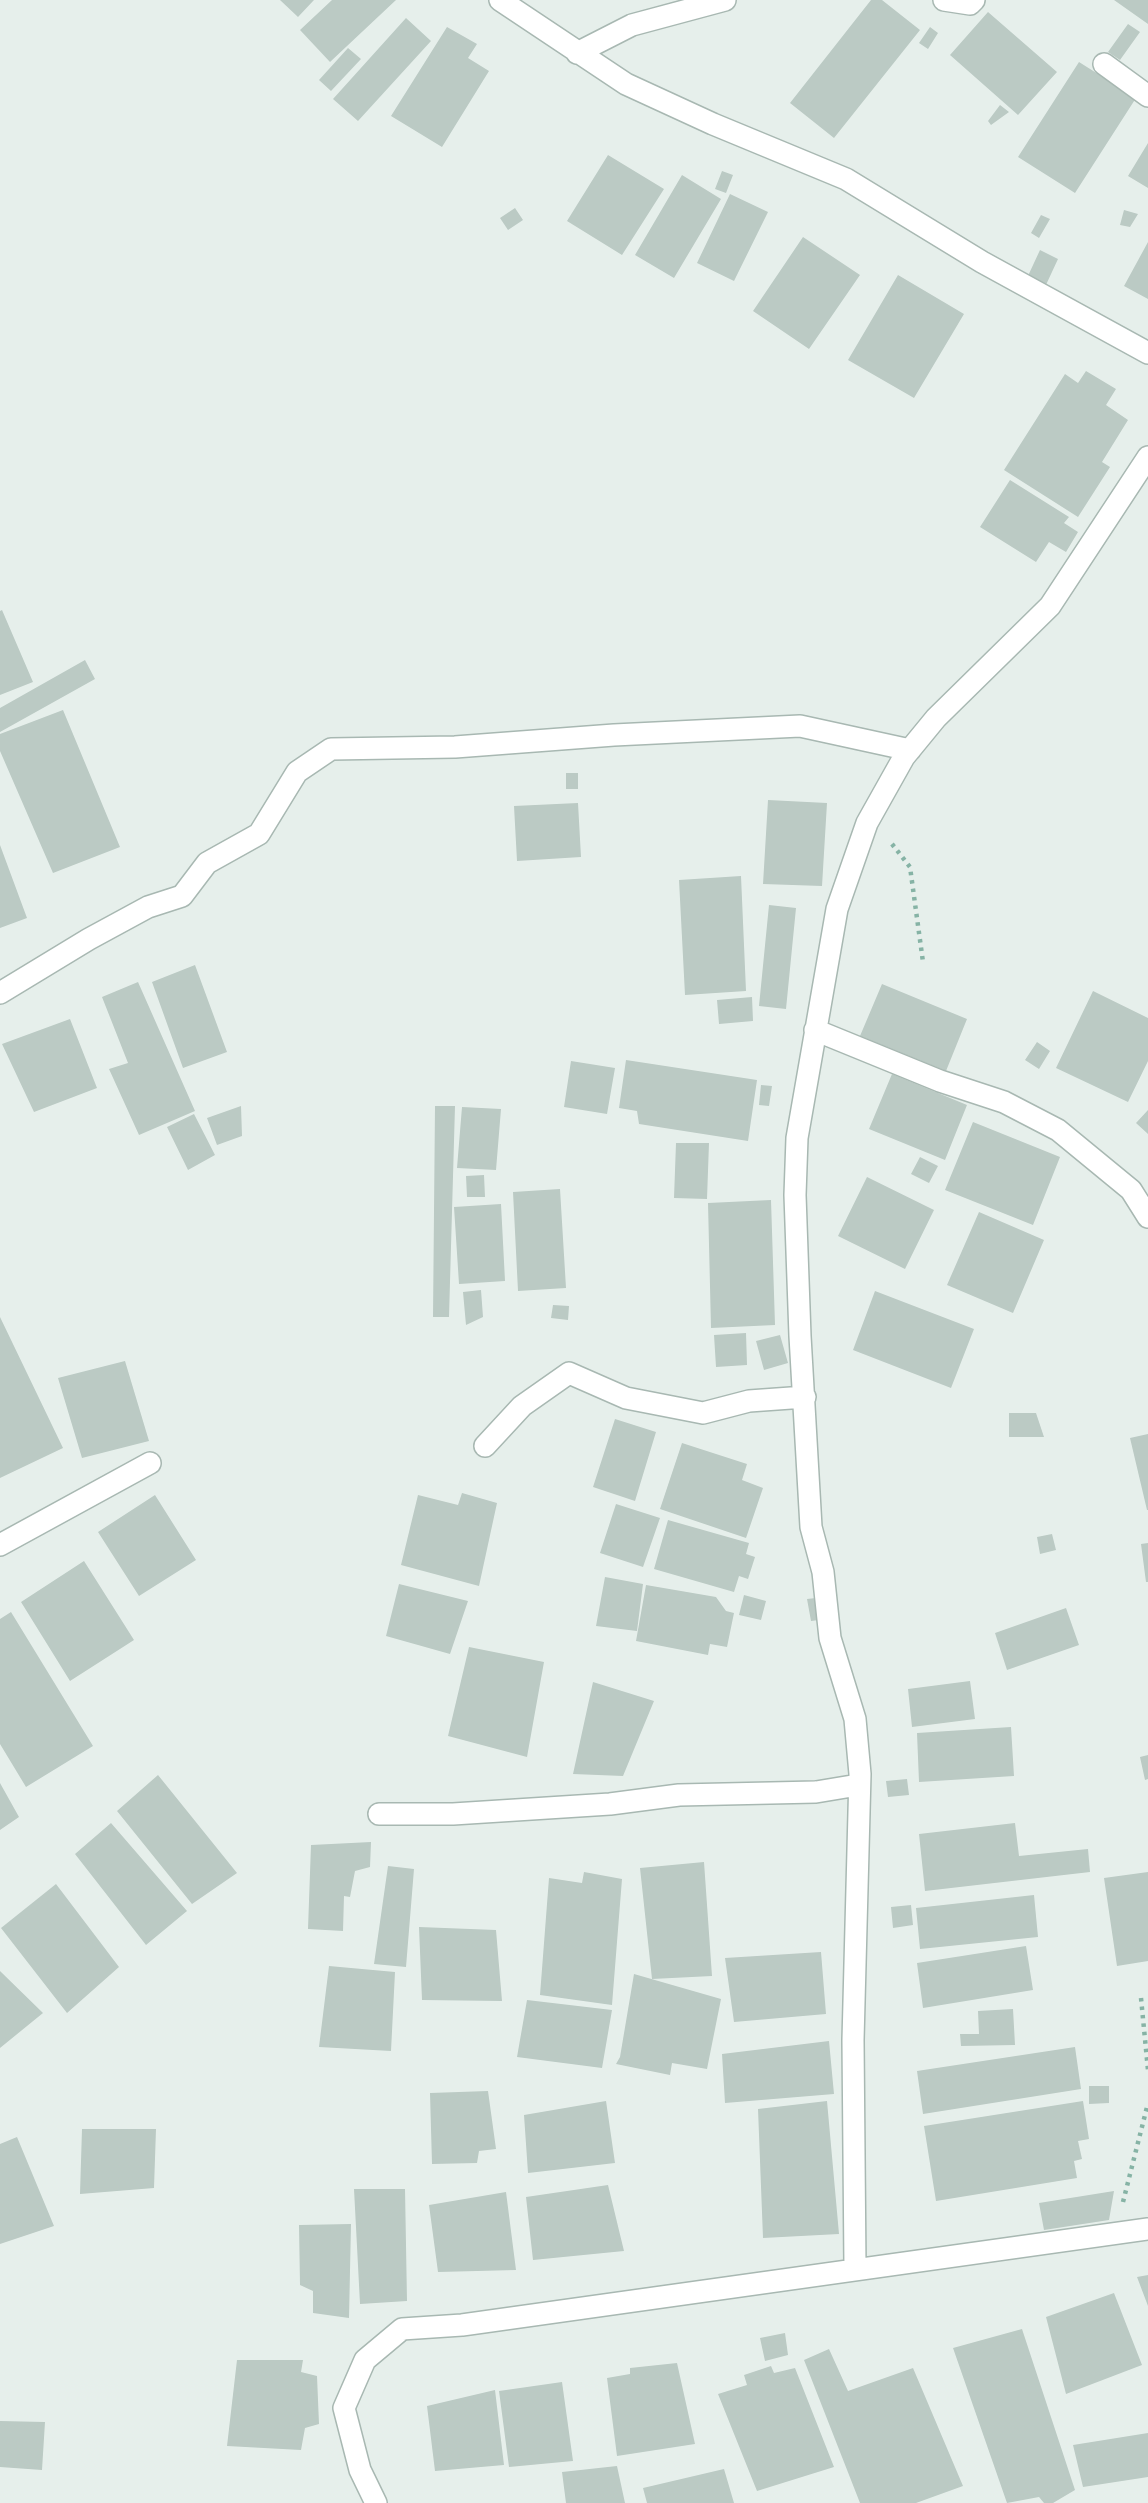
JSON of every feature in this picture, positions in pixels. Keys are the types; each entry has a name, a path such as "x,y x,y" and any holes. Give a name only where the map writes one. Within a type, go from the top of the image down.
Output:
{"street":[{"path":"500,0 626,83 700,118 846,179 982,262 1148,354"},
{"path":"578,53 632,25 725,0"},
{"path":"944,0 970,4 974,0"},
{"path":"1104,64 1148,96"},
{"path":"855,2268 853,2040 859,1785 855,1719 830,1638 823,1572 811,1527 795,1195 797,1138 837,909 866,827 910,750 936,718 1049,606 1148,457"},
{"path":"0,993 148,907 182,896 207,863 259,834 297,772 331,749 455,747 614,735 800,726 910,750"},
{"path":"815,1030 940,1081 1004,1101 1058,1130 1131,1190 1148,1217"},
{"path":"485,1446 522,1406 569,1373 626,1398 703,1413 749,1401 805,1397"},
{"path":"0,1545 150,1463"},
{"path":"379,1814 453,1814 610,1804 679,1795 816,1792 859,1785"},
{"path":"376,2503 360,2470 344,2408 365,2360 402,2329 462,2325 1148,2229"}],"path":[{"path":"866,827 894,846 910,867 923,962"},
{"path":"1141,1998 1148,2070"},
{"path":"1116,2233 1148,2103"}],"building":[{"path":"280,0 314,0 298,17"},
{"path":"332,0 396,0 330,62 300,30"},
{"path":"871,0 882,0 920,30 834,138 790,103"},
{"path":"1114,0 1148,0 1148,24"},
{"path":"988,12 1057,72 1018,115 950,55"},
{"path":"406,18 431,41 358,121 333,99"},
{"path":"1128,24 1140,32 1120,60 1108,52"},
{"path":"447,27 477,44 468,58 489,71 442,147 391,116"},
{"path":"930,27 938,33 928,49 919,43"},
{"path":"348,48 361,59 331,91 319,80"},
{"path":"1079,62 1136,98 1075,193 1018,157"},
{"path":"1000,105 1009,112 991,125 988,121"},
{"path":"1148,143 1148,188 1128,176"},
{"path":"608,155 664,189 622,255 567,221"},
{"path":"722,171 733,175 726,193 715,189"},
{"path":"682,175 721,199 674,278 635,255"},
{"path":"730,194 768,212 734,281 697,263"},
{"path":"515,208 523,220 508,230 500,218"},
{"path":"1124,210 1138,214 1130,227 1120,225"},
{"path":"1041,215 1050,219 1039,238 1031,233"},
{"path":"803,237 860,275 809,349 753,311"},
{"path":"1148,242 1148,299 1124,286"},
{"path":"1040,250 1058,259 1045,287 1027,278"},
{"path":"898,275 964,314 914,398 848,360"},
{"path":"1086,371 1116,389 1106,405 1128,420 1102,462 1110,467 1078,517 1004,470 1065,374 1078,383"},
{"path":"1010,480 1069,517 1064,523 1078,532 1066,552 1049,542 1036,562 980,527"},
{"path":"2,610 33,682 0,695 0,611"},
{"path":"85,660 95,679 0,732 0,708"},
{"path":"63,710 120,847 53,873 0,751 0,734"},
{"path":"566,773 578,773 578,789 566,789"},
{"path":"768,800 827,803 822,886 763,884"},
{"path":"578,803 581,857 517,861 514,806"},
{"path":"0,845 27,918 0,928"},
{"path":"741,876 746,991 685,995 679,880"},
{"path":"769,905 796,908 786,1009 759,1006"},
{"path":"195,965 227,1052 183,1068 152,982"},
{"path":"138,982 195,1111 139,1135 109,1069 128,1063 102,997"},
{"path":"882,984 967,1019 946,1071 860,1036"},
{"path":"1093,991 1148,1018 1148,1061 1128,1102 1056,1068"},
{"path":"752,997 753,1021 719,1024 717,1000"},
{"path":"70,1019 97,1088 34,1112 2,1044"},
{"path":"1037,1042 1050,1051 1039,1069 1025,1060"},
{"path":"626,1060 757,1080 748,1141 639,1124 637,1111 619,1108"},
{"path":"571,1061 615,1068 607,1114 564,1107"},
{"path":"892,1074 967,1105 945,1160 869,1129"},
{"path":"761,1085 772,1086 769,1106 759,1105"},
{"path":"241,1106 242,1136 217,1145 207,1118"},
{"path":"435,1106 455,1106 449,1317 433,1317"},
{"path":"462,1107 501,1109 496,1170 457,1168"},
{"path":"1148,1110 1148,1134 1136,1123"},
{"path":"194,1114 215,1155 188,1170 167,1127"},
{"path":"973,1122 1060,1157 1033,1225 945,1190"},
{"path":"676,1143 709,1143 707,1199 674,1198"},
{"path":"920,1157 938,1166 929,1183 911,1174"},
{"path":"484,1175 485,1197 467,1197 466,1176"},
{"path":"867,1177 934,1210 905,1269 838,1236"},
{"path":"560,1189 566,1288 518,1291 513,1192"},
{"path":"771,1200 775,1325 711,1328 708,1203"},
{"path":"501,1204 505,1281 459,1284 454,1207"},
{"path":"979,1212 1044,1240 1013,1313 947,1285"},
{"path":"481,1290 483,1317 466,1325 463,1292"},
{"path":"875,1291 974,1329 951,1388 853,1350"},
{"path":"553,1305 569,1306 568,1320 551,1318"},
{"path":"0,1317 63,1448 0,1478"},
{"path":"746,1333 747,1365 716,1367 714,1335"},
{"path":"780,1335 788,1363 764,1370 756,1341"},
{"path":"125,1361 149,1441 82,1458 58,1378"},
{"path":"1009,1413 1036,1413 1044,1437 1009,1437"},
{"path":"615,1419 656,1432 635,1501 593,1487"},
{"path":"1148,1434 1148,1510 1147,1510 1130,1438"},
{"path":"682,1443 747,1464 742,1480 763,1488 746,1538 660,1509"},
{"path":"462,1493 497,1503 479,1586 401,1565 418,1495 458,1505"},
{"path":"155,1495 196,1560 139,1596 98,1532"},
{"path":"616,1504 660,1518 643,1567 600,1553"},
{"path":"668,1520 749,1543 746,1554 755,1557 748,1579 739,1576 734,1592 654,1569"},
{"path":"1052,1534 1056,1550 1040,1554 1037,1537"},
{"path":"1148,1543 1148,1582 1146,1582 1141,1544"},
{"path":"84,1561 134,1640 70,1681 21,1602"},
{"path":"605,1577 643,1584 637,1631 596,1626"},
{"path":"399,1584 468,1601 450,1654 386,1636"},
{"path":"646,1585 716,1597 726,1611 734,1613 727,1647 710,1644 708,1655 636,1641"},
{"path":"744,1595 766,1601 761,1620 739,1615"},
{"path":"816,1598 819,1620 811,1621 807,1599"},
{"path":"1066,1608 1079,1645 1007,1670 995,1633"},
{"path":"11,1612 93,1746 26,1787 0,1744 0,1619"},
{"path":"469,1647 544,1662 527,1757 448,1736"},
{"path":"970,1681 975,1719 912,1727 908,1689"},
{"path":"593,1682 654,1701 623,1776 573,1774"},
{"path":"1011,1727 1014,1776 919,1782 917,1733"},
{"path":"1148,1755 1148,1779 1145,1780 1140,1757"},
{"path":"158,1775 237,1873 192,1904 117,1811"},
{"path":"907,1779 909,1795 888,1797 886,1781"},
{"path":"0,1783 19,1817 0,1830"},
{"path":"111,1823 187,1911 146,1945 75,1854"},
{"path":"1015,1823 1019,1856 1088,1849 1090,1872 925,1891 919,1834"},
{"path":"371,1842 370,1867 355,1871 350,1897 344,1896 343,1931 308,1929 311,1845"},
{"path":"704,1862 712,1976 652,1979 640,1868"},
{"path":"388,1866 414,1869 406,1967 374,1964"},
{"path":"584,1872 622,1879 612,2005 540,1995 549,1878 582,1883"},
{"path":"1148,1872 1148,1961 1117,1966 1104,1878"},
{"path":"56,1884 119,1967 67,2013 1,1928"},
{"path":"1034,1895 1038,1937 920,1949 916,1908"},
{"path":"911,1905 913,1925 893,1928 891,1907"},
{"path":"419,1927 496,1930 502,2001 422,2000"},
{"path":"1026,1946 1033,1990 923,2008 917,1963"},
{"path":"821,1952 826,2014 734,2022 725,1958"},
{"path":"329,1966 395,1972 391,2051 319,2047"},
{"path":"0,1971 43,2013 0,2048"},
{"path":"634,1974 721,1999 707,2069 672,2063 670,2075 616,2064 620,2057"},
{"path":"527,2000 612,2010 602,2068 517,2057"},
{"path":"1013,2009 1015,2045 961,2046 960,2034 979,2034 978,2011"},
{"path":"829,2041 834,2094 725,2103 722,2054"},
{"path":"1075,2047 1081,2089 923,2114 917,2071"},
{"path":"1089,2086 1109,2086 1109,2103 1089,2104"},
{"path":"488,2091 496,2149 479,2151 477,2163 432,2164 430,2093"},
{"path":"606,2101 615,2163 528,2173 524,2115"},
{"path":"827,2101 839,2234 763,2238 758,2109"},
{"path":"1083,2101 1089,2139 1078,2141 1082,2159 1074,2161 1077,2178 936,2201 924,2126"},
{"path":"82,2129 156,2129 154,2188 80,2194"},
{"path":"17,2137 54,2226 0,2244 0,2144"},
{"path":"608,2185 624,2251 533,2260 526,2197"},
{"path":"354,2189 405,2189 407,2301 360,2304"},
{"path":"1114,2191 1109,2220 1044,2230 1039,2203"},
{"path":"506,2192 516,2270 438,2272 429,2205"},
{"path":"351,2224 349,2318 313,2313 313,2291 300,2285 299,2225"},
{"path":"1148,2275 1148,2306 1137,2277"},
{"path":"1114,2293 1142,2365 1066,2394 1046,2317"},
{"path":"1022,2329 1075,2490 1053,2503 1044,2503 1039,2497 1007,2503 953,2348"},
{"path":"785,2333 788,2355 765,2361 760,2338"},
{"path":"829,2349 848,2391 913,2368 963,2486 916,2503 860,2503 804,2360"},
{"path":"237,2360 303,2360 301,2372 317,2376 319,2424 305,2428 301,2450 227,2446"},
{"path":"677,2363 695,2444 617,2456 607,2378 630,2374 630,2368"},
{"path":"771,2366 774,2373 795,2368 834,2467 757,2491 718,2394 747,2385 744,2375"},
{"path":"562,2382 573,2461 509,2467 499,2391"},
{"path":"495,2390 504,2465 435,2471 427,2406"},
{"path":"0,2421 45,2422 42,2470 0,2467"},
{"path":"1148,2433 1148,2477 1083,2487 1073,2445"},
{"path":"617,2466 625,2503 566,2503 562,2472"},
{"path":"724,2469 734,2503 647,2503 643,2488"}]}
